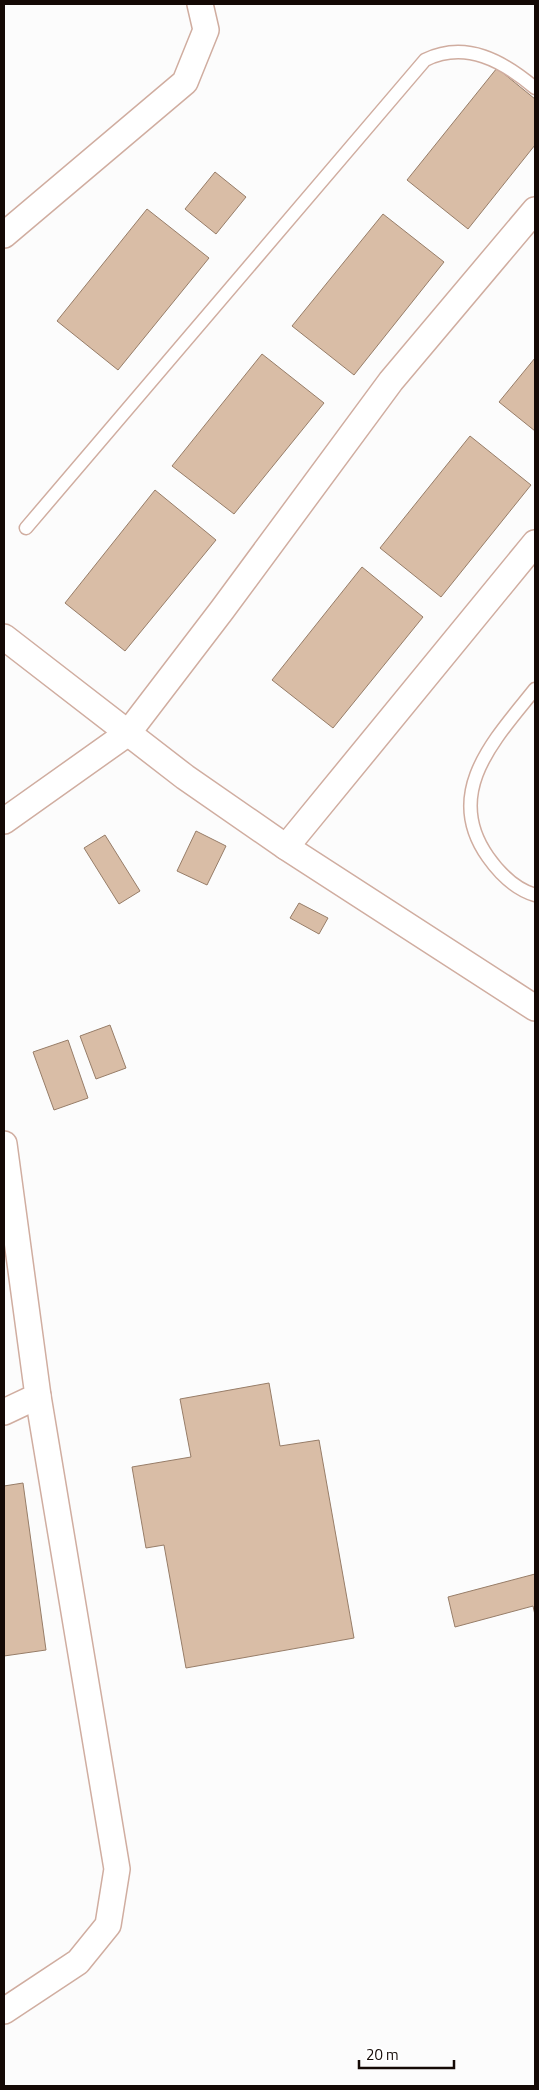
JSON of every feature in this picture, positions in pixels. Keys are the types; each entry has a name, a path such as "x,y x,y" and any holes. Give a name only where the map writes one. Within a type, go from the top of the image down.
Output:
{"street":[{"path":"4,235 185,82 206,30 200,4"},
{"path":"4,821 128,733 222,610 391,381 535,210"},
{"path":"286,847 535,543"},
{"path":"4,637 185,777 286,847 535,1008"},
{"path":"4,1144 38,1396 117,1869 108,1925 78,1962 4,2011"},
{"path":"4,1412 38,1396"}],"lane":[{"path":"26,528 425,60 436,54 448,52 460,51 479,55 504,64 535,88"},
{"path":"535,689 485,754 476,772 472,792 472,812 476,832 484,851 495,867 510,882 535,895"}],"building":[{"path":"497,68 535,99 535,145 468,229 407,180"},
{"path":"215,172 246,197 216,234 185,209"},
{"path":"147,209 209,258 118,370 57,321"},
{"path":"383,214 444,262 354,375 292,326"},
{"path":"262,354 324,403 234,514 172,466"},
{"path":"535,358 535,431 499,402"},
{"path":"470,436 531,485 441,597 380,548"},
{"path":"155,490 216,540 125,651 65,603"},
{"path":"362,567 423,617 333,728 272,680"},
{"path":"196,831 226,846 207,885 177,871"},
{"path":"105,835 140,891 119,904 84,848"},
{"path":"299,903 328,918 319,934 290,918"},
{"path":"110,1025 126,1068 96,1079 80,1036"},
{"path":"68,1040 88,1098 54,1110 33,1052"},
{"path":"269,1383 280,1446 319,1440 354,1638 186,1668 164,1545 146,1548 132,1467 191,1457 180,1399"},
{"path":"23,1483 46,1650 4,1656 4,1486"},
{"path":"535,1574 535,1615 533,1606 455,1627 448,1597"}]}
